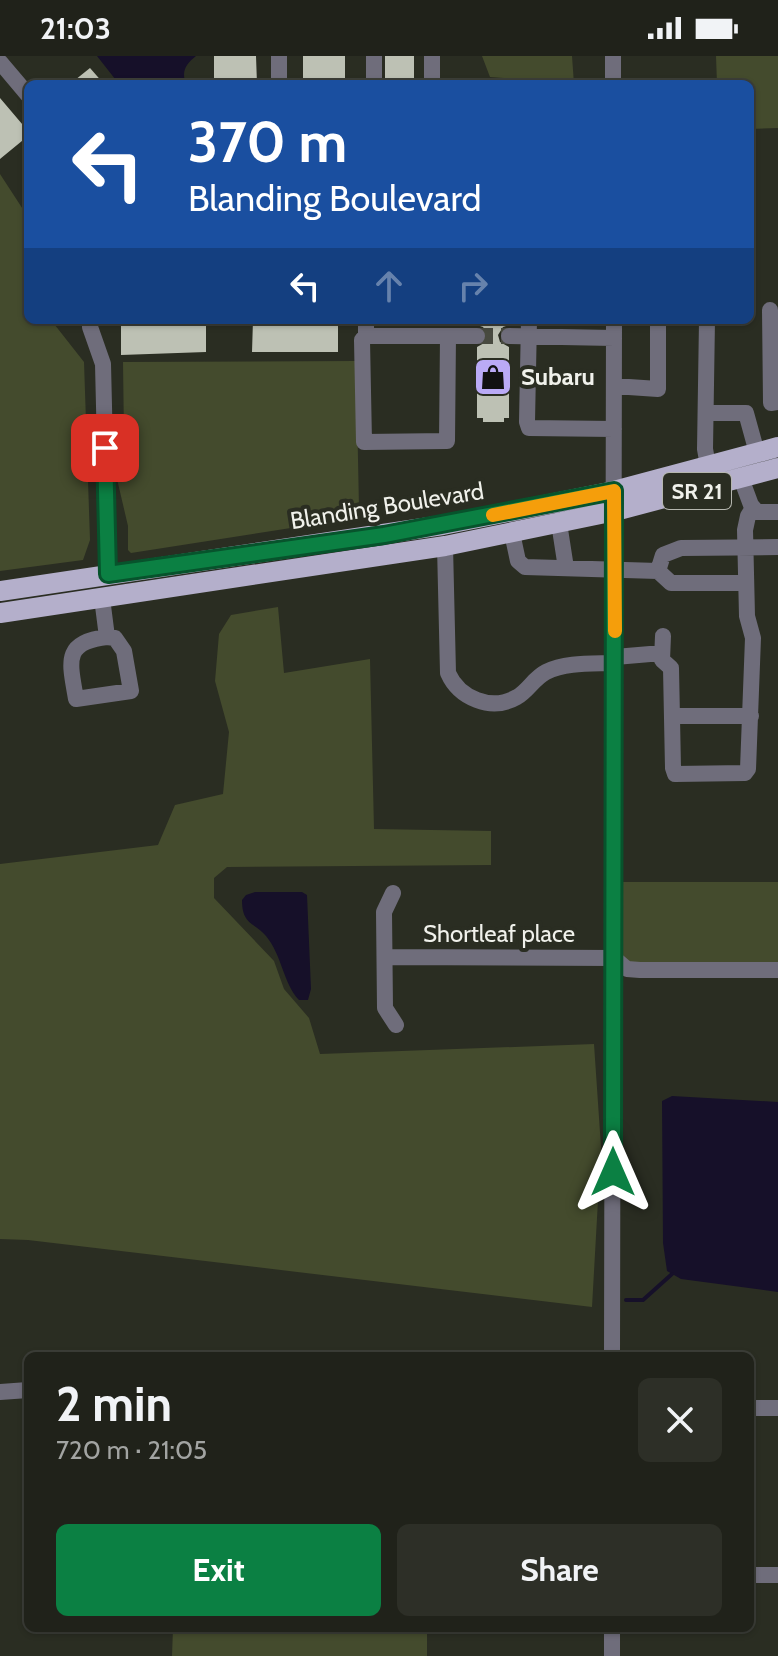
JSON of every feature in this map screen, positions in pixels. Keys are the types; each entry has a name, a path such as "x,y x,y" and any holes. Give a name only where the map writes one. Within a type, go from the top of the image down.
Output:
{"main road":[{"name":"Blanding Boulevard","path":"0,591 159,568 356,550 445,546 559,523 708,466 778,447"},
{"name":"Blanding Boulevard","path":"0,613 102,598 741,478 778,468"},
{"path":"102,598 118,583 159,568"},
{"path":"49,606 89,590 108,574"}],"street":[{"path":"279,56 279,80"},
{"path":"374,56 374,80"},
{"path":"432,56 432,80"},
{"path":"613,56 613,80"},
{"path":"0,62 24,90"},
{"path":"770,310 771,403 778,402"},
{"path":"90,324 103,364 108,574"},
{"path":"612,1352 614,324"},
{"path":"614,386 658,389 658,324"},
{"path":"707,324 705,449 708,466"},
{"path":"455,330 447,441 364,442 362,340 366,328 455,330 477,336"},
{"path":"509,336 529,328 614,338"},
{"path":"529,328 529,428 614,429"},
{"path":"706,413 746,413 757,453"},
{"path":"741,478 757,512 778,512"},
{"path":"445,546 448,673 454,687 465,696 501,703 518,696 543,673 560,667 615,660 662,644 662,660 671,668 675,774 745,773 748,769 753,638 747,616 745,547 748,516 753,508"},
{"path":"559,523 566,568"},
{"path":"512,533 520,565 658,571 671,583 746,583"},
{"path":"658,571 663,555 671,550 778,547"},
{"path":"102,598 107,637"},
{"path":"107,637 115,638 124,651 131,691 76,699 70,665 74,650 90,639 107,637"},
{"path":"672,716 751,716"},
{"path":"393,893 384,912 385,1008 396,1025"},
{"name":"Shortleaf place","path":"385,957 614,958 627,969 640,970 778,970"},
{"path":"0,1392 24,1390"},
{"path":"754,1408 778,1408"},
{"path":"754,1575 778,1575"},
{"path":"612,1632 612,1656"}],"green space":[{"path":"482,56 572,56 574,80 490,77"},
{"path":"716,56 778,56 778,128 754,129 754,80 717,80"},
{"path":"0,174 24,211 24,324 54,324 84,362 90,540 83,560 0,571"},
{"path":"356,361 359,508 342,520 131,553 128,550 128,526 117,479 124,436 123,362"},
{"path":"278,607 284,673 370,659 374,829 491,831 491,865 227,867 214,878 214,898 274,961 284,989 309,1018 320,1054 594,1044 601,1147 592,1307 0,1239 0,864 158,845 175,805 223,794 229,732 215,681 219,634 231,615"},
{"path":"623,882 778,882 778,964 621,962"},
{"path":"173,1632 427,1632 427,1656 172,1656"}],"shaded area":[{"path":"97,56 196,56 185,68 185,80 116,80"},
{"path":"255,892 302,892 307,895 311,989 308,1000 299,1000 289,986 271,944 244,914 242,900"},
{"path":"672,1096 778,1102 778,1292 681,1279 667,1271 663,1243 662,1101"}],"building":[{"path":"214,56 256,56 257,80 214,80"},
{"path":"303,56 345,56 345,80 303,80"},
{"path":"385,56 414,56 414,80 385,80"},
{"path":"90,68 100,80 75,80"},
{"path":"0,98 24,126 24,139 0,159"},
{"path":"121,324 206,324 206,352 121,355"},
{"path":"253,324 338,324 338,352 252,352"},
{"name":"Subaru","path":"509,324 498,335 500,342 509,347 509,418 504,418 504,422 483,422 483,418 477,418 477,347 486,342 488,335 483,327 477,325"}],"waterway":[{"path":"626,1300 643,1300 672,1274"}],"tunnel":[{"path":"477,336 509,336"}],"slow traffic":[{"path":"493,515 614,491 615,631"}],"place":[{"name":"Subaru","path":"493,377"}],"route":[{"path":"105,448 108,574 384,535 614,491 613,1172"}]}
